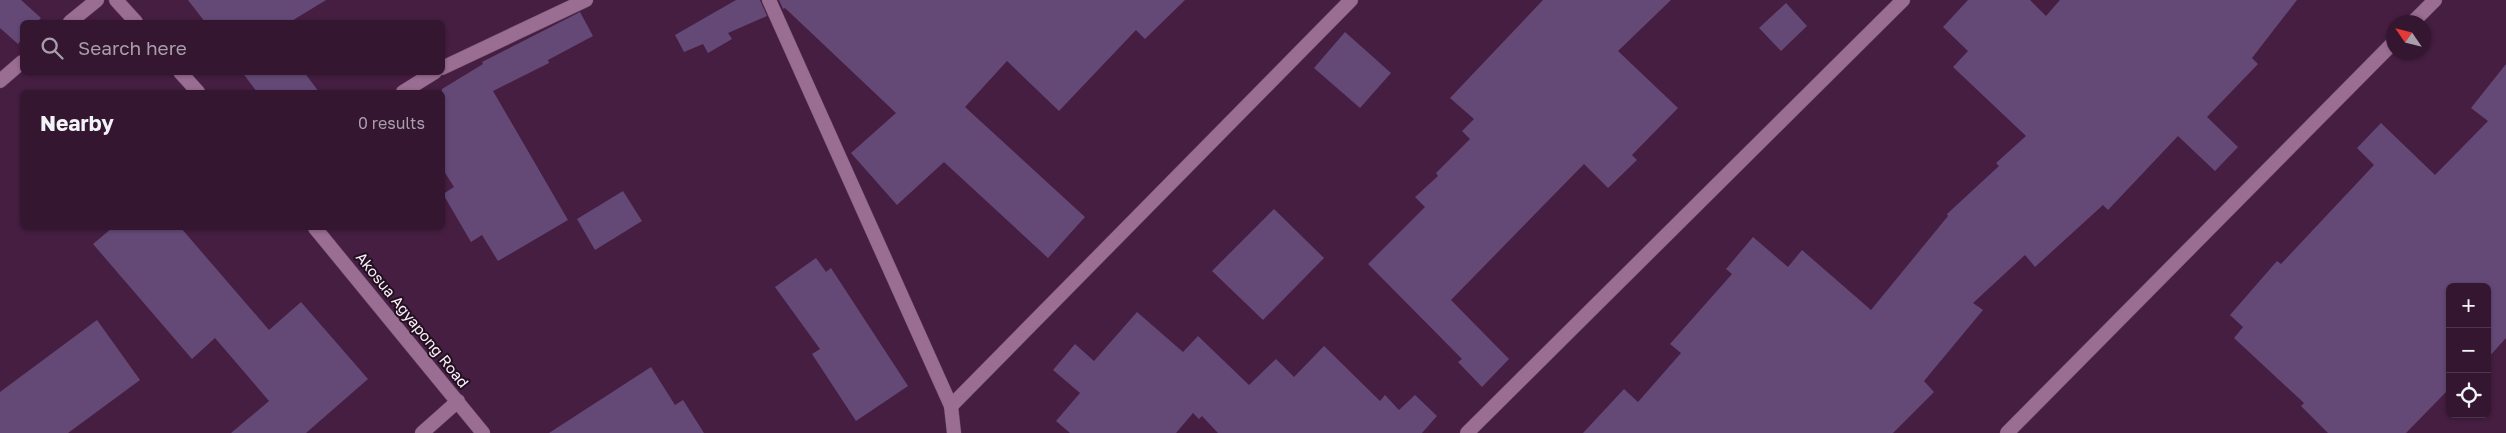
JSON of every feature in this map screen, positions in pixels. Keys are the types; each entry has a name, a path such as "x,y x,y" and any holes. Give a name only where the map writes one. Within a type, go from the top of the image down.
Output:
{"street":[{"path":"72,20 97,0"},
{"path":"116,0 134,20"},
{"path":"445,67 586,0"},
{"path":"769,0 951,406 954,433"},
{"path":"951,406 1351,0"},
{"path":"1467,433 1904,0"},
{"path":"2420,15 2435,0"},
{"path":"2007,433 2386,50"},
{"path":"0,81 20,64"},
{"path":"183,75 196,90"},
{"path":"406,90 430,75"},
{"name":"Akosua Agyapong Road","path":"317,230 484,433"},
{"path":"422,433 458,401"}],"building":[{"path":"0,0 21,0 41,18 39,20 20,20 20,42 18,44 0,28"},
{"path":"188,0 326,0 293,20 203,20"},
{"path":"736,0 760,0 767,16 728,33 732,39 708,53 703,44 684,52 675,35"},
{"path":"779,0 1185,0 1145,39 1136,30 1059,111 1007,61 965,107 1085,217 1048,258 944,162 897,205 851,153 896,113 785,8 783,9"},
{"path":"1543,0 1671,0 1618,51 1678,108 1632,155 1637,160 1608,188 1584,164 1451,300 1509,359 1482,387 1458,362 1462,359 1368,264 1425,207 1415,197 1438,176 1436,173 1470,139 1462,131 1474,119 1450,98"},
{"path":"1968,0 2030,0 2046,16 2060,0 2297,0 2252,58 2258,64 2207,117 2238,147 2215,171 2178,136 2108,210 2103,205 2035,267 2025,255 1973,303 1983,310 1924,381 1934,392 1893,433 1583,433 1624,389 1638,402 1681,353 1670,344 1732,274 1726,269 1753,237 1788,267 1802,250 1871,310 1948,216 1947,214 1999,166 1996,163 2026,136 1953,67 1968,51 1943,27"},
{"path":"1786,3 1807,26 1781,51 1759,28"},
{"path":"580,12 593,36 548,60 549,63 493,91 568,220 498,261 482,235 471,242 445,197 445,193 454,187 445,173 445,90 442,89 483,64 482,62"},
{"path":"1345,32 1391,73 1360,108 1314,68"},
{"path":"2506,64 2506,338 2491,355 2491,283 2446,283 2446,392 2406,433 2328,433 2301,406 2304,403 2234,338 2243,327 2230,315 2277,261 2281,264 2374,165 2357,148 2381,123 2435,175 2488,121 2471,108"},
{"path":"244,75 306,75 318,90 256,90"},
{"path":"623,191 642,221 595,250 577,219"},
{"path":"1274,209 1324,258 1263,320 1212,271"},
{"path":"110,230 183,230 269,330 301,302 368,379 306,433 231,433 269,401 215,338 192,359 93,244"},
{"path":"816,258 826,272 831,268 908,386 856,421 812,354 820,349 775,287"},
{"path":"1137,312 1183,352 1198,336 1249,385 1276,359 1294,377 1324,346 1380,401 1385,395 1399,410 1415,395 1437,416 1422,433 1218,433 1202,416 1199,419 1193,413 1176,433 1070,433 1056,421 1080,393 1053,370 1075,344 1094,361"},
{"path":"97,320 140,380 68,433 0,433 0,392"},
{"path":"651,367 675,405 683,400 704,433 549,433"}]}
